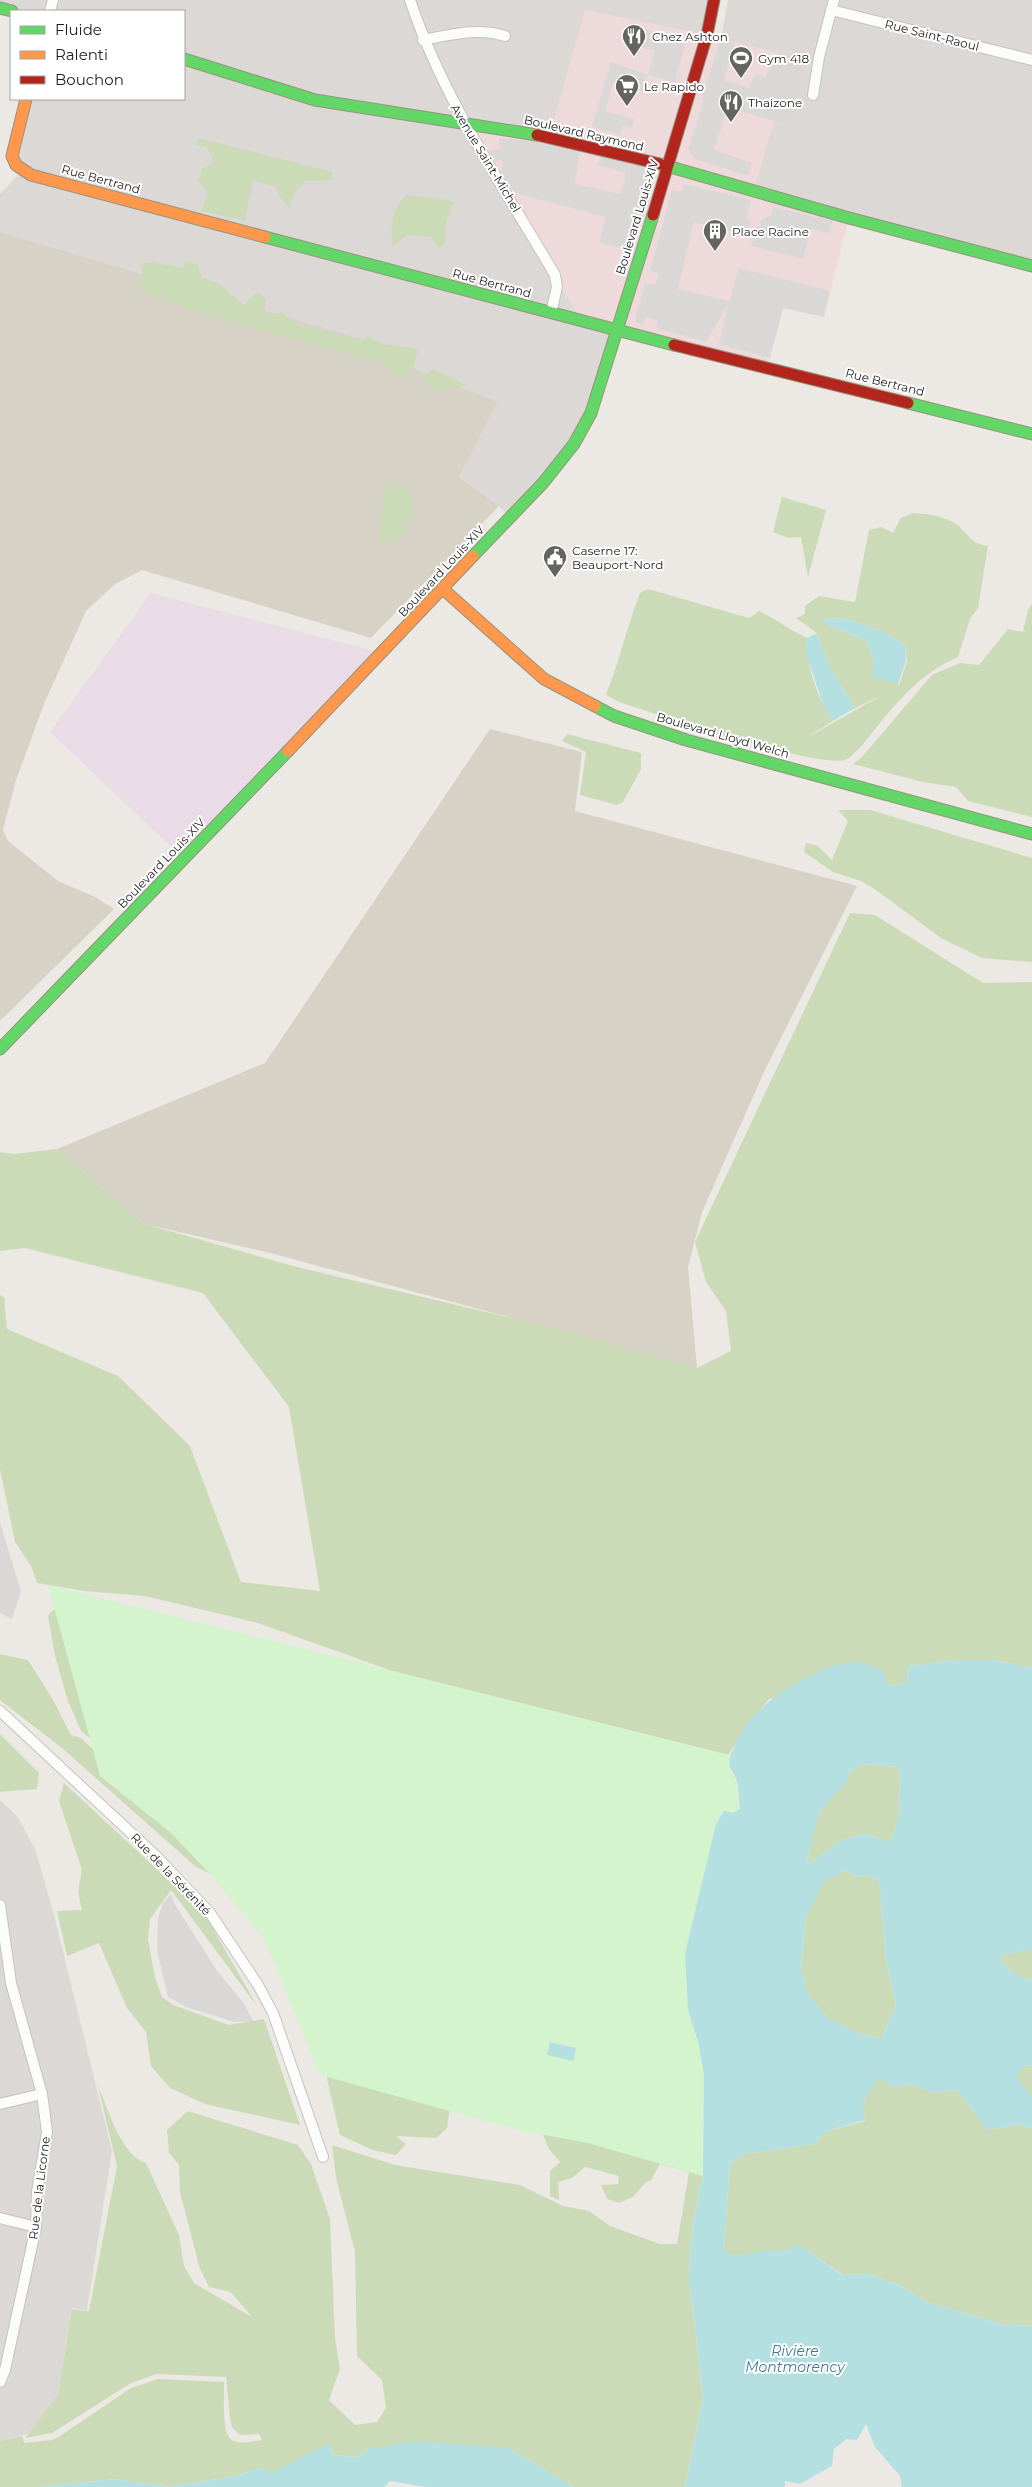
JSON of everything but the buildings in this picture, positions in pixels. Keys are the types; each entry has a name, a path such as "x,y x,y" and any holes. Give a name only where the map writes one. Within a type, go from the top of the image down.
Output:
{"street":[{"name":"Avenue Saint-Michel","path":"410,0 423,40 446,90 555,275 557,287 551,313"},
{"name":"Boulevard Louis-XIV","path":"0,1049 443,589 543,483 574,444 591,413 668,166 707,35 714,0"},
{"name":"Rue Saint-Raoul","path":"813,95 819,57 832,5 1032,60"},
{"path":"423,40 458,33 495,33 505,36"},
{"name":"Boulevard Raymond","path":"185,59 315,100 468,126 548,137 668,166 849,218 1032,266"},
{"name":"Rue Bertrand","path":"26,100 12,156 16,165 32,175 616,331 1032,434"},
{"name":"Boulevard Lloyd Welch","path":"443,589 544,679 614,716 686,740 1032,834"},
{"name":"Rue de la Sérénité","path":"0,1711 158,1858 210,1913 258,1985 273,2013 323,2157"},
{"name":"Rue de la Licorne","path":"0,1905 11,1983 42,2094 47,2132 36,2192 36,2227 5,2370 0,2382"},
{"path":"0,1985 11,1983"},
{"path":"0,2104 42,2094"},
{"path":"0,2218 36,2227"}],"shaded area":[{"path":"0,0 714,0 591,413 510,517 499,506 459,477 498,402 411,367 410,353 0,232 0,194 22,171 16,165 26,100 185,100 185,10 10,10 0,8"},
{"path":"728,0 1032,0 1032,259 754,188 774,121 797,128 721,39"},
{"path":"585,10 707,35 803,59 797,128 774,121 754,191 849,218 824,317 783,308 767,367 582,321 527,233 468,126 549,137"},
{"path":"635,26 686,40 675,82 648,75 655,51 630,44"},
{"path":"721,39 735,43 724,80 750,88 754,74 766,77 772,59 778,53 803,59 797,128 728,107 714,150 752,163 748,176 695,159 688,149 704,100 701,99"},
{"path":"611,62 648,75 642,91 613,83 605,111 634,119 632,128 622,126 621,135 592,127"},
{"path":"499,138 532,141 580,152 575,184 621,194 626,173 598,165 601,154 647,167 651,173 629,249 599,243 606,217 515,193 501,173 503,162 500,160 495,161 489,151 500,148"},
{"path":"684,184 751,200 746,219 752,221 746,235 694,222 678,289 730,301 738,268 830,291 824,317 783,308 770,358 719,344 729,303 706,342 656,328 658,321 646,316 642,325 635,321 645,283 655,285 659,273 650,271 672,190 682,192"},
{"path":"773,207 833,221 829,233 811,229 803,259 751,246 756,226 760,227 761,220 771,215"},
{"path":"0,232 410,353 411,367 498,402 459,477 499,506 371,638 142,570 115,584 86,611 44,704 16,780 3,830 8,841 58,881 95,897 114,909 0,1021"},
{"path":"151,593 382,653 184,859 50,732"},
{"path":"490,729 582,752 575,811 857,886 764,1072 702,1212 688,1267 697,1368 274,1254 145,1224 57,1149 265,1063"},
{"path":"0,1522 21,1591 12,1619 0,1613"},
{"path":"0,1800 17,1816 35,1849 53,1911 112,2151 87,2310 72,2308 58,2394 28,2434 0,2441"},
{"path":"171,1894 175,1905 218,1972 245,2005 253,2021 234,2022 186,2007 168,1997 157,1951 158,1918 163,1903"}],"green space":[{"path":"198,138 332,172 332,180 305,181 294,194 289,207 278,195 276,187 253,180 245,221 201,211 208,193 198,181 202,169 212,164 212,157 206,147 196,145"},
{"path":"407,195 454,201 445,226 446,244 439,248 431,237 407,235 393,246 393,218 398,206"},
{"path":"186,261 198,265 202,277 221,285 245,306 248,300 258,292 266,299 264,315 281,312 295,323 363,342 367,336 383,344 418,349 412,371 398,377 385,364 204,314 152,296 138,287 143,275 140,264 153,262 182,268"},
{"path":"433,369 466,385 438,391 424,384 425,376"},
{"path":"387,484 410,490 414,511 401,538 391,543 378,538"},
{"path":"782,497 826,510 808,577 801,537 788,538 773,532"},
{"path":"913,513 941,517 956,524 973,541 988,546 978,608 970,619 958,657 924,677 915,685 876,727 861,747 847,759 832,761 774,749 665,717 619,702 606,695 640,593 648,589 749,618 759,611 807,638 810,670 822,702 833,721 803,740 882,695 855,708 830,668 817,633 796,618 805,614 805,606 819,596 855,602 869,530 881,527 893,533 901,518","holes":["843,618 882,631 905,645 907,661 899,685 874,660 866,640 830,626 823,619"]},
{"path":"1032,603 1032,817 968,801 956,787 923,782 853,764 862,757 932,675 960,663 979,665 1008,629 1023,632 1028,610"},
{"path":"567,734 641,753 641,769 623,802 617,805 580,795 586,752 562,741"},
{"path":"838,810 870,810 1032,858 1032,962 982,958 941,938 861,881 833,872 804,852 806,843 818,846 832,860 848,821"},
{"path":"850,913 875,915 983,983 1032,982 1032,1668 994,1660 956,1660 908,1666 907,1682 891,1686 885,1680 769,1699 742,1733 714,1777 591,1742 258,1623 145,1596 85,1591 37,1583 31,1566 15,1542 0,1469 0,1295 4,1297 7,1329 118,1376 190,1446 241,1582 320,1591 289,1407 203,1293 25,1248 0,1251 0,1152 14,1154 57,1149 145,1224 293,1266 562,1330 697,1368 731,1351 726,1311 706,1282 695,1242"},
{"path":"48,1585 730,1755 730,1771 736,1781 740,1809 733,1813 688,2009 699,2045 704,2075 703,2176 588,2143 522,2131 320,2075 264,1939 213,1877 171,1833 100,1776"},
{"path":"53,1610 124,1623 688,2009 699,2045 703,2176 693,2225 689,2275 703,2399 685,2487 574,2487 508,2448 369,2449 357,2457 333,2455 329,2444 272,2473 261,2468 236,2476 169,2487 116,2479 37,2487 0,2487 0,2441 22,2436 24,2443 52,2440 131,2388 158,2379 224,2382 225,2424 230,2438 240,2442 262,2440 259,2434 240,2435 232,2427 226,2377 157,2374 131,2383 52,2433 25,2438 58,2394 72,2309 89,2311 117,2166 98,2086 122,2141 137,2159 146,2163 179,2235 184,2266 194,2283 252,2317 231,2292 209,2287 200,2269 180,2192 179,2165 169,2153 167,2130 188,2111 298,2145 311,2164 330,2219 335,2338 340,2369 329,2400 355,2425 377,2422 386,2408 382,2380 357,2356 355,2252 336,2178 332,2145 395,2165 520,2185 563,2206 589,2211 610,2226 660,2244 677,2244 689,2172 660,2164 651,2180 646,2182 633,2197 619,2203 607,2199 601,2185 618,2184 619,2176 585,2167 572,2178 558,2182 559,2200 550,2196 550,2171 560,2162 549,2149 537,2120 453,2083 447,2128 436,2138 396,2136 406,2144 396,2155 373,2150 340,2135 324,2066 278,1930 167,1800 81,1731 68,1701 55,1656 48,1616"},
{"path":"0,1654 28,1660 53,1700 71,1735 81,1738 175,1827 255,1895 196,1867 62,1748 0,1700"},
{"path":"0,1734 39,1773 37,1789 0,1792"},
{"path":"862,1764 900,1767 899,1816 891,1842 865,1834 842,1839 811,1863 807,1861 820,1811 841,1787 850,1771"},
{"path":"64,1783 204,1913 257,2006 171,1890 150,1919 148,1939 155,1978 162,1997 173,2005 229,2025 264,2019 300,2125 205,2104 170,2088 151,2066 146,2032 127,2008 99,1943 67,1956 57,1911 82,1910 78,1891 82,1870 59,1801"},
{"path":"845,1870 856,1877 865,1875 879,1880 886,1958 896,2006 881,2039 855,2032 830,2020 808,1994 801,1969 806,1916 824,1881"},
{"path":"1032,1950 1032,1980 1021,1977 1008,1969 1000,1955"},
{"path":"1025,2065 1032,2066 1032,2097 1015,2076"},
{"path":"879,2076 892,2087 910,2084 929,2090 931,2093 958,2090 987,2130 1021,2124 1032,2129 1032,2326 1001,2324 927,2302 901,2286 869,2274 843,2275 802,2247 777,2252 733,2256 724,2250 730,2164 744,2154 815,2144 824,2132 865,2121 862,2104"}],"water":[{"path":"843,618 882,631 905,645 906,661 898,684 872,677 874,660 866,640 830,626 822,619"},
{"path":"817,633 830,668 855,708 833,721 825,709 806,655 807,638"},
{"name":"Rivière Montmorency","path":"956,1660 994,1660 1032,1668 1032,1950 1000,1955 1008,1969 1021,1977 1032,1980 1032,2066 1025,2065 1016,2076 1032,2097 1032,2129 1021,2124 987,2130 958,2090 931,2093 929,2090 910,2084 892,2087 879,2077 862,2104 865,2120 824,2132 815,2144 744,2154 730,2164 724,2250 733,2256 773,2250 786,2251 793,2246 802,2247 842,2275 869,2274 901,2286 927,2302 1001,2324 1032,2326 1032,2487 902,2487 900,2476 875,2447 866,2424 857,2440 847,2439 834,2449 832,2466 800,2484 785,2481 785,2487 685,2487 703,2399 689,2275 693,2225 703,2176 704,2075 699,2045 688,2009 685,1954 716,1824 724,1811 733,1813 740,1809 737,1782 729,1763 731,1754 745,1726 766,1704 818,1672 847,1662 855,1662 884,1671 885,1680 891,1686 907,1682 908,1666","holes":["862,1764 900,1767 899,1816 891,1842 865,1834 842,1839 811,1863 807,1861 819,1812 847,1781 850,1771","845,1870 856,1877 865,1875 879,1880 886,1958 896,2006 881,2039 855,2032 830,2020 808,1994 801,1969 806,1916 824,1882"]},
{"path":"550,2042 576,2048 573,2061 547,2055"},
{"path":"415,2441 508,2448 574,2487 426,2487 390,2481 384,2487 169,2487 236,2476 261,2468 272,2473 329,2443 333,2455 357,2457 369,2449"},
{"path":"116,2479 169,2487 37,2487"}],"traffic: fast":[{"path":"0,8 10,10"},
{"path":"185,59 315,100 537,135"},
{"path":"660,164 849,218 1032,266"},
{"path":"473,556 543,483 574,444 591,413 653,215"},
{"path":"265,237 674,345"},
{"path":"908,403 1032,434"},
{"path":"595,706 614,716 686,740 1032,834"},
{"path":"0,1049 288,751"}],"traffic: slow":[{"path":"26,100 12,156 16,165 31,175 265,237"},
{"path":"288,751 473,556"},
{"path":"443,589 544,679 595,706"}],"traffic: jam":[{"path":"653,215 707,35 714,0"},
{"path":"537,135 660,164"},
{"path":"674,345 908,403"}],"place":[{"name":"Chez Ashton","path":"634,57"},
{"name":"Gym 418","path":"741,79"},
{"name":"Le Rapido","path":"627,107"},
{"name":"Thaizone","path":"731,123"},
{"name":"Place Racine","path":"715,252"},
{"name":"Caserne 17: Beauport-Nord","path":"555,578"}]}
